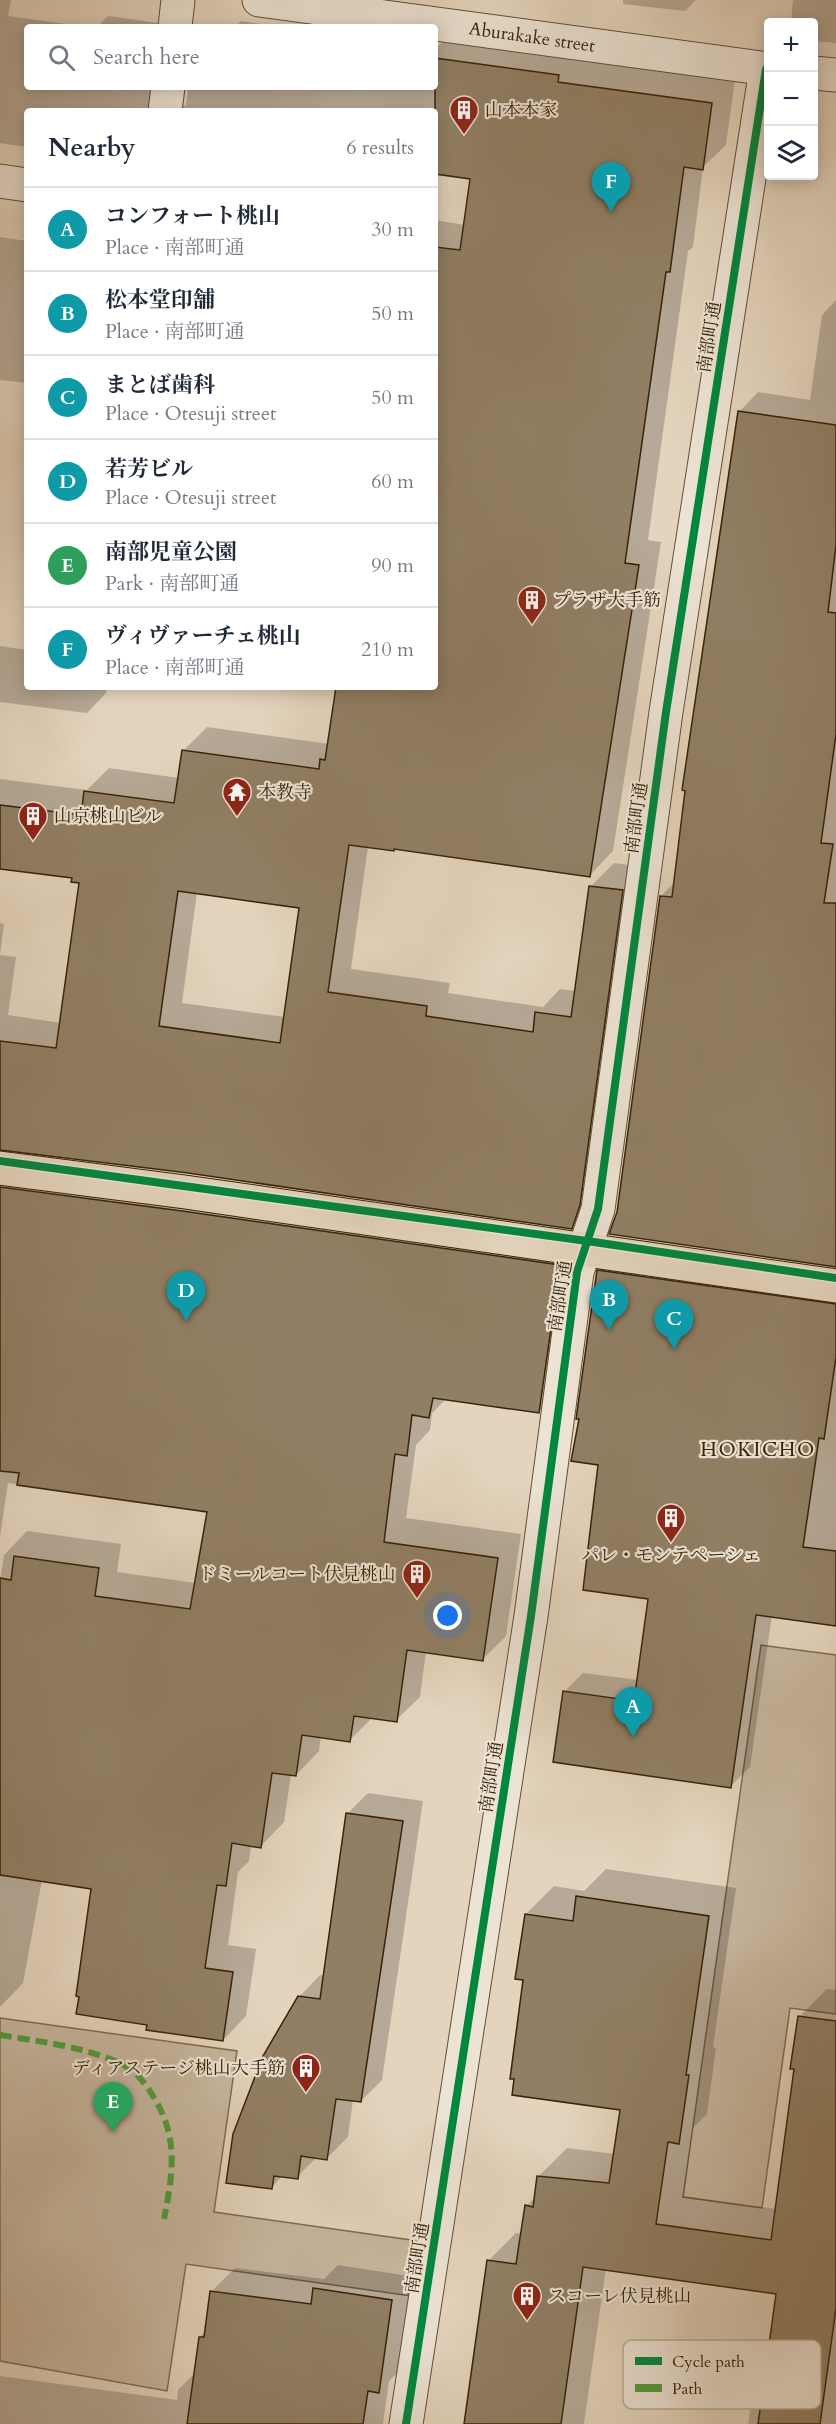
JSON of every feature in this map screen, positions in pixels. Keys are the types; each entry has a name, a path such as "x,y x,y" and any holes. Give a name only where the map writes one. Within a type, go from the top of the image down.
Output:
{"main road":[{"path":"0,1168 836,1286"}],"street":[{"path":"175,24 178,0"},
{"name":"Aburakake street","path":"259,0 436,24"},
{"name":"Aburakake street","path":"438,24 764,69"},
{"name":"南部町通","path":"406,2424 531,1616 577,1272 598,1209 666,712 767,72"},
{"path":"818,73 836,75"},
{"path":"165,108 168,90"},
{"path":"0,181 24,185"}],"shaded area":[{"path":"761,1645 836,1655 836,2014 790,2008 762,2208 683,2197"},
{"path":"0,2018 237,2051 214,2212 418,2241 411,2296 186,2264 167,2391 0,2361"}],"building":[{"path":"438,58 559,75 558,82 712,103 703,170 684,167 670,272 666,272 625,563 639,565 590,877 394,849 394,851 349,845 328,992 427,1006 426,1016 533,1032 535,1012 571,1017 589,886 623,890 580,1205 572,1229 188,1173 0,1150 0,1041 56,1048 79,883 71,882 72,878 0,869 0,805 81,815 84,791 174,803 182,750 319,769 320,759 325,760 336,690 438,690 438,247 460,250 470,179 438,174 438,108 435,108 435,90 438,90","holes":["178,891 299,908 280,1043 159,1026"]},
{"path":"738,411 836,425 836,545 828,612 836,613 836,734 821,843 833,844 824,903 836,903 836,1267 609,1234 617,1212 660,896 672,897 685,791 682,790"},
{"path":"0,1187 560,1265 539,1413 433,1398 429,1418 412,1415 407,1456 395,1454 384,1542 498,1558 483,1661 407,1650 397,1722 354,1716 350,1742 302,1735 296,1776 272,1773 261,1848 232,1843 226,1886 217,1885 205,1968 233,1972 223,2041 146,2030 147,2025 76,2014 79,1997 76,1996 91,1889 0,1875 0,1578 11,1580 14,1556 99,1568 95,1596 190,1609 207,1512 17,1485 19,1473 0,1471"},
{"path":"597,1270 836,1304 836,1357 824,1439 819,1438 803,1547 836,1551 836,1626 756,1615 731,1788 553,1762 563,1691 634,1701 648,1599 583,1590 598,1465 571,1461 579,1419 576,1419"},
{"name":"ディアステージ桃山大手筋","path":"346,1813 403,1821 361,2102 336,2099 327,2160 301,2156 298,2179 274,2176 272,2189 226,2183 233,2134 263,2056 298,1996 320,1999"},
{"path":"576,1896 709,1916 686,2075 689,2075 679,2144 668,2142 656,2224 771,2240 794,2069 790,2069 798,2016 836,2021 836,2308 820,2424 758,2424 760,2409 821,2409 821,2340 770,2340 776,2294 583,2267 561,2424 464,2424 487,2260 516,2264 525,2205 533,2207 537,2176 609,2183 620,2110 512,2095 514,2079 510,2079 523,1980 515,1979 525,1914 573,1921"},
{"path":"313,2288 392,2300 379,2393 368,2391 363,2424 187,2424 199,2337 204,2337 210,2291 311,2304"}],"marked path":[{"path":"0,2035 83,2050 129,2068 139,2077 151,2092 161,2111 170,2141 172,2156 170,2186 164,2219"}],"cycle path":[{"path":"406,2424 531,1616 577,1272 598,1209 666,712 766,72"},
{"path":"0,1161 587,1241 836,1278"}],"place":[{"name":"山本本家","path":"464,136"},
{"name":"ヴィヴァーチェ桃山","path":"611,212"},
{"name":"プラザ大手筋","path":"532,626"},
{"name":"本教寺","path":"237,818"},
{"name":"山京桃山ビル","path":"33,842"},
{"name":"若芳ビル","path":"186,1321"},
{"name":"松本堂印舗","path":"609,1330"},
{"name":"まとば歯科","path":"674,1349"},
{"name":"パレ・モンテペーシェ","path":"671,1544"},
{"name":"ドミールコート伏見桃山","path":"417,1600"},
{"name":"コンフォート桃山","path":"633,1737"},
{"name":"ディアステージ桃山大手筋","path":"306,2094"},
{"name":"南部児童公園","path":"113,2132"},
{"name":"スコーレ伏見桃山","path":"527,2322"}],"district":[{"name":"HOKICHO","path":"758,1449"}]}
